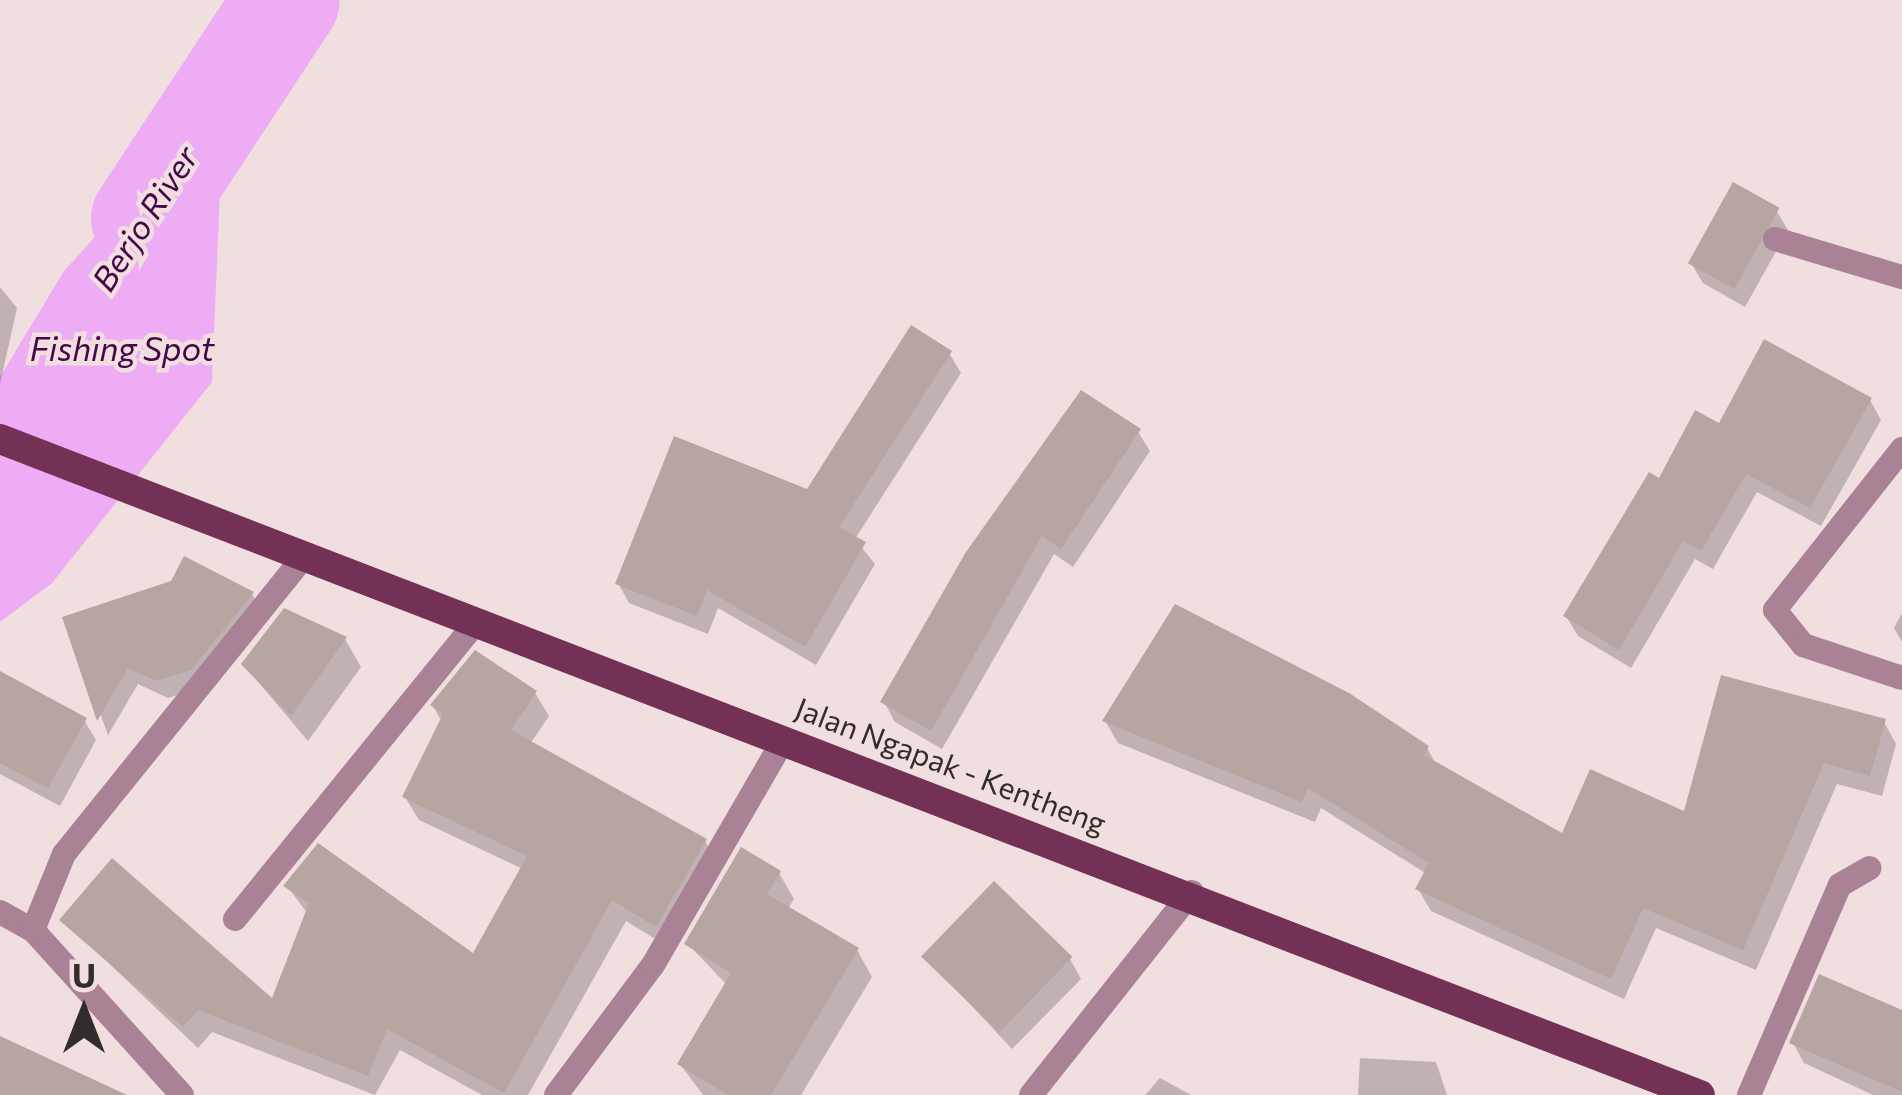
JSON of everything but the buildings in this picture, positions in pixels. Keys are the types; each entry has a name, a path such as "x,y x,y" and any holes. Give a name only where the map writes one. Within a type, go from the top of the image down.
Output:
{"main road":[{"name":"Jalan Ngapak - Kentheng","path":"0,439 176,502 783,740 1192,892 1700,1095"}],"street":[{"path":"1775,239 1902,278"},
{"path":"1902,449 1775,610 1803,645 1902,678"},
{"path":"33,930 64,854 305,555"},
{"path":"235,919 476,622"},
{"path":"556,1095 653,965 783,740"},
{"path":"1749,1095 1840,885 1870,868"},
{"path":"1031,1095 1192,892"},
{"path":"0,912 33,930 182,1095"}],"water":[{"name":"Fishing Spot","path":"224,95 212,382 52,583 0,622 0,377 64,271"}],"waterway":[{"name":"Berjo River","path":"143,218 287,0"}]}
